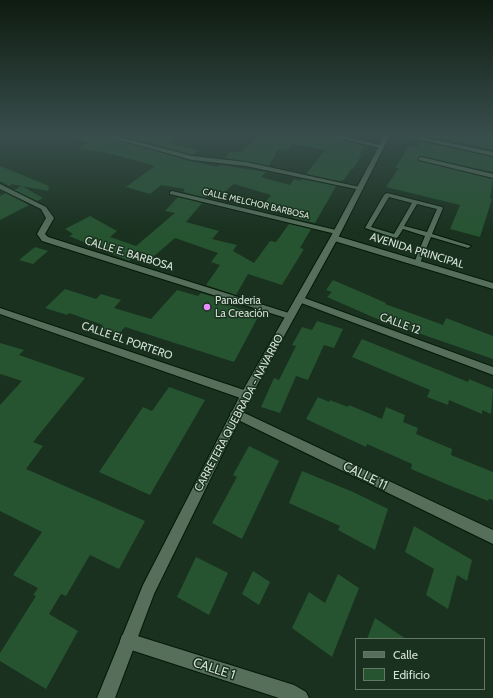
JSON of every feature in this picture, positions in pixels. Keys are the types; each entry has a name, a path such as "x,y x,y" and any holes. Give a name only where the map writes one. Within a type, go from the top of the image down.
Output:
{"street":[{"path":"263,168 361,188"},
{"name":"CARRETERA QUEBRADA - NAVARRO","path":"106,698 148,590 246,395 371,168"},
{"path":"457,168 493,176"},
{"name":"CALLE E. BARBOSA","path":"0,186 44,208 50,218 41,234 44,239 290,316"},
{"name":"CALLE MELCHOR BARBOSA","path":"172,193 335,235"},
{"name":"AVENIDA PRINCIPAL","path":"335,235 416,263 493,286"},
{"name":"CALLE 12","path":"299,299 493,371"},
{"name":"CALLE EL PORTERO","path":"0,311 246,395"},
{"name":"CALLE 11","path":"236,414 493,537"},
{"name":"CALLE 1","path":"128,642 294,694 300,698"}],"lane":[{"path":"415,202 396,236 368,228 387,195 440,208 416,263"},
{"path":"402,227 468,246"}],"building":[{"path":"0,168 4,168 49,186 48,191 11,184 10,186 0,181"},
{"path":"153,168 237,168 266,172 261,177 290,185 294,179 301,181 302,179 336,186 315,223 293,218 297,214 267,206 268,205 264,204 271,195 234,184 217,198 208,196 207,198 183,192 185,189 161,185 150,194 126,187"},
{"path":"311,168 354,168 351,169 344,180 339,181 306,174"},
{"path":"395,168 446,168 493,179 490,198 492,199 480,237 450,229 460,205 386,187 399,168"},
{"path":"473,168 493,168 493,172"},
{"path":"22,186 43,198 37,201 14,190"},
{"path":"6,193 29,205 0,220 0,196"},
{"path":"178,197 202,203 186,222 219,231 212,239 237,245 233,251 254,263 270,241 276,242 289,224 311,229 300,248 304,249 282,285 248,274 236,295 206,285 220,265 211,262 218,253 175,238 153,257 140,252 129,261 69,236 73,234 65,229 90,216 117,231 110,237 136,246 175,213 165,211"},
{"path":"35,247 48,251 33,264 19,260"},
{"path":"333,280 386,303 385,304 443,325 446,318 493,336 493,359 375,318 327,297 332,292 326,290"},
{"path":"65,289 96,299 101,294 121,300 114,308 151,319 177,290 198,296 201,293 231,302 229,305 248,311 247,314 258,317 234,362 125,327 118,335 99,329 103,325 69,313 67,315 45,308"},
{"path":"317,321 343,329 334,348 324,345 308,380 296,376 280,413 261,407 274,378 279,380 296,346 292,345 302,327 312,330"},
{"path":"362,339 468,382 469,379 493,389 491,414 482,410 482,414 449,400 448,405 427,397 430,390 352,357"},
{"path":"0,343 24,350 19,355 85,378 33,442 43,446 26,469 145,521 119,569 90,555 66,596 61,594 49,614 78,631 46,689 0,661 0,653 36,596 33,595 38,588 13,575 42,532 0,511 0,405 22,381 0,374"},
{"path":"169,387 205,400 150,495 99,472 143,407 152,411"},
{"path":"318,397 329,402 330,400 348,407 349,405 382,419 386,407 405,415 403,422 418,428 416,434 452,449 451,455 493,472 493,500 489,499 488,501 411,469 412,464 367,444 366,447 306,419"},
{"path":"249,446 279,461 242,539 212,523 237,477 233,475"},
{"path":"302,471 353,492 388,509 375,550 338,530 340,526 289,503"},
{"path":"414,526 472,560 467,581 457,575 448,609 426,595 434,569 405,552"},
{"path":"196,557 228,573 209,615 177,597"},
{"path":"253,571 270,582 259,605 242,594"},
{"path":"338,574 359,588 332,657 292,628 309,592 325,603"},
{"path":"375,618 405,638 367,638"}],"place":[{"name":"Panaderia La Creación","path":"207,307"}]}
